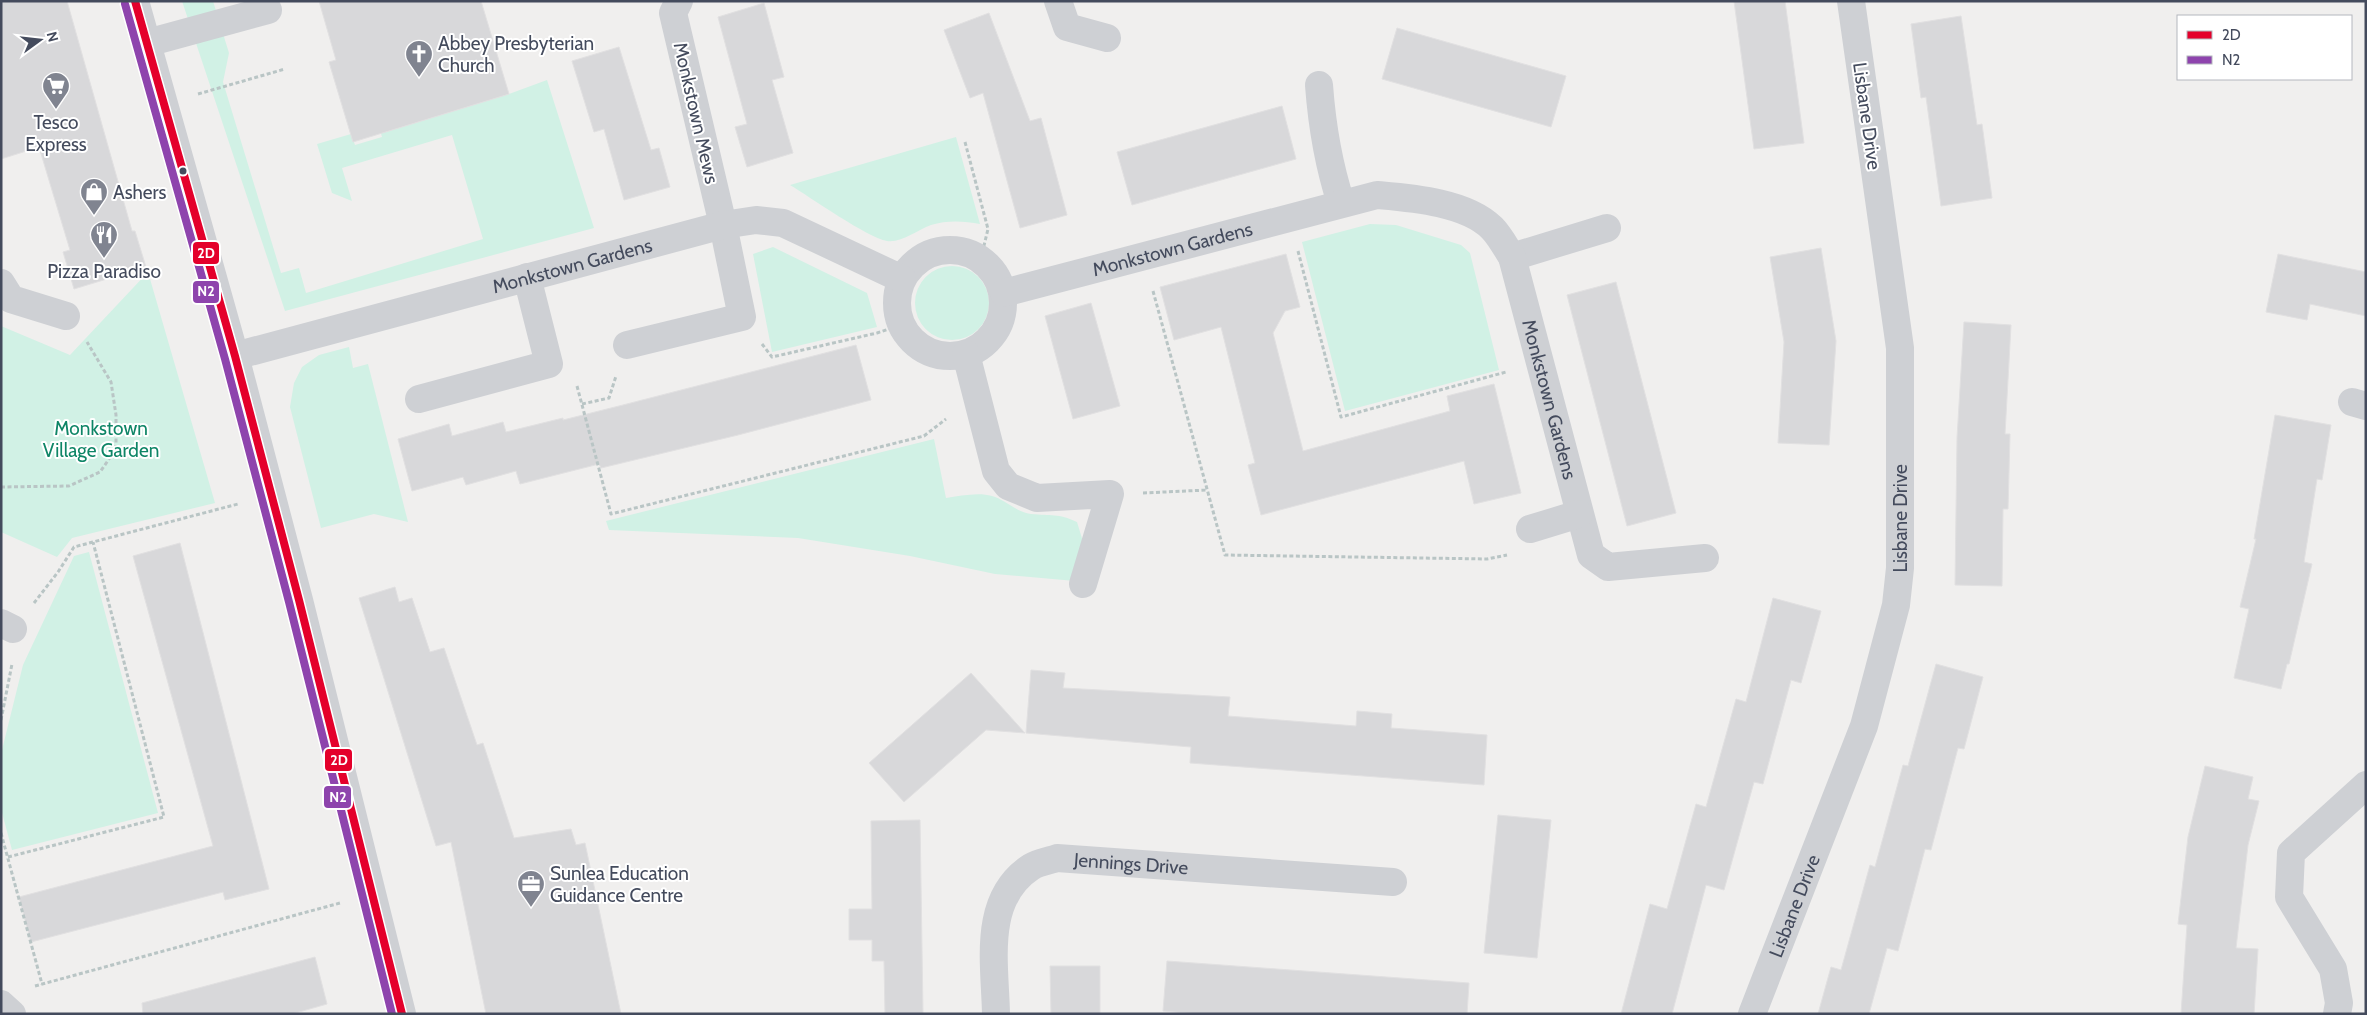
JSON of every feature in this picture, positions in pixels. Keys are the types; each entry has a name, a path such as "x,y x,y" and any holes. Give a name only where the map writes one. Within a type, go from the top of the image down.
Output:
{"street":[{"path":"136,1 272,495 402,1014"},
{"name":"Monkstown Mews","path":"679,1 673,13 723,225 742,317"},
{"path":"1058,1 1066,27 1107,38"},
{"name":"Lisbane Drive","path":"1752,1014 1864,726 1896,605 1900,568 1902,504 1900,348 1851,1"},
{"path":"147,43 268,10"},
{"path":"1319,85 1323,131 1340,203"},
{"name":"Monkstown Gardens","path":"1004,293 1340,203 1377,195 1422,198 1466,212 1492,228 1512,257 1590,555 1608,567 1705,558"},
{"name":"Monkstown Gardens","path":"235,356 723,225 756,220 783,223 902,278"},
{"path":"1512,257 1607,228"},
{"path":"946,249 964,251 980,258 994,270 1004,293 1001,320 994,335 982,347 966,354 951,357 935,355 921,348 909,338 901,325 897,309 897,294 902,278 913,264 928,254 946,249"},
{"path":"419,399 549,364 527,277"},
{"path":"1,283 11,299 66,316"},
{"path":"627,345 742,317"},
{"path":"966,354 996,472 1008,486 1037,498 1110,494 1083,584"},
{"path":"1530,529 1579,514"},
{"path":"2337,1014 2339,1003 2333,969 2289,897 2291,853 2366,785"},
{"name":"Jennings Drive","path":"996,1014 994,924 1002,899 1016,879 1033,866 1057,858 1393,882"},
{"path":"1,1004 12,1014"}],"path":[{"path":"198,94 285,69"},
{"path":"965,142 988,229 980,258"},
{"path":"1289,217 1341,416 1540,362"},
{"path":"1143,256 1226,555 1487,559 1518,554 1530,529"},
{"path":"1,488 69,486 100,472 116,449 116,415 112,382 94,350 66,316"},
{"path":"742,317 772,357 877,333 901,325"},
{"path":"582,404 609,398 627,345"},
{"path":"575,376 611,514 924,436 977,396"},
{"path":"1110,494 1207,490"},
{"path":"1,720 11,674 7,626 58,572 74,548 272,495"},
{"path":"8,858 164,817 93,542"},
{"path":"1,832 42,984"},
{"path":"34,986 372,894"}],"green space":[{"path":"182,1 213,1 229,53 223,82 281,273 299,268 306,293 483,239 452,135 342,168 352,201 332,193 317,144 351,134 355,145 382,137 379,126 386,132 509,94 547,80 594,228 285,311"},
{"path":"956,137 980,224 968,222 937,223 904,238 887,241 853,225 790,185"},
{"path":"1370,224 1396,225 1461,245 1470,253 1499,370 1345,411 1302,242"},
{"path":"773,247 867,293 877,327 772,352 753,254"},
{"path":"952,266 966,269 978,277 986,289 989,303 986,317 978,329 966,337 952,340 938,337 926,329 918,317 915,303 918,289 926,277 938,269"},
{"name":"Monkstown Village Garden","path":"148,272 215,503 72,538 57,557 1,532 1,326 70,355"},
{"path":"349,347 353,368 368,364 408,522 374,514 321,528 290,407 294,383 302,367 319,355"},
{"path":"934,439 946,498 987,495 1026,513 1059,516 1077,522 1084,545 1075,581 995,574 910,556 798,538 609,530 606,521"},
{"path":"89,552 158,813 12,850 1,809 1,754 23,665 74,556"}],"building":[{"path":"1,1 67,1 132,231 135,231 146,267 74,289 63,252 70,250 39,147 1,159"},
{"name":"Abbey Presbyterian Church","path":"319,1 481,1 509,94 353,142 329,62 336,60"},
{"path":"1734,1 1785,1 1804,143 1754,149"},
{"path":"764,3 784,77 772,80 793,153 747,167 735,127 747,124 718,17"},
{"path":"989,13 1030,121 1041,118 1067,215 1020,228 983,93 970,98 944,30"},
{"path":"1961,16 1977,125 1982,124 1992,198 1941,206 1926,97 1921,98 1911,24"},
{"path":"1397,28 1566,76 1551,127 1382,79"},
{"path":"619,47 651,150 659,148 670,187 624,200 604,129 594,132 572,61"},
{"path":"1282,106 1296,159 1132,205 1117,152"},
{"path":"1821,248 1836,341 1829,445 1778,443 1784,342 1770,257"},
{"path":"1286,254 1300,307 1285,311 1273,333 1303,451 1450,411 1447,396 1494,384 1521,493 1474,504 1464,461 1261,515 1248,465 1255,463 1221,327 1174,340 1160,287"},
{"path":"2278,254 2366,272 2366,316 2310,304 2307,320 2266,312"},
{"path":"1616,282 1676,513 1627,526 1567,295"},
{"path":"1091,303 1120,406 1073,419 1045,316"},
{"path":"1964,322 2011,325 2005,434 2010,434 2008,509 2003,509 2002,586 1955,585 1957,438"},
{"path":"856,345 871,400 601,468 599,464 520,484 516,471 466,485 463,477 412,491 398,439 449,424 452,436 503,422 506,432 563,418 563,420"},
{"path":"2275,415 2331,425 2322,480 2317,479 2304,562 2312,564 2289,664 2287,664 2281,689 2234,678 2249,609 2240,607 2256,539 2254,539"},
{"path":"180,543 269,889 225,900 223,892 31,942 19,897 213,846 133,556"},
{"path":"395,587 399,602 412,598 430,652 444,648 477,745 483,743 514,838 571,829 576,845 585,843 621,1014 486,1014 451,842 436,846 359,598"},
{"path":"1773,598 1821,611 1801,683 1791,680 1763,784 1754,782 1724,890 1706,885 1672,1014 1621,1014 1650,904 1667,909 1696,804 1706,807 1736,699 1746,702"},
{"path":"1936,664 1983,677 1964,749 1958,748 1931,850 1925,849 1898,951 1887,948 1869,1014 1818,1014 1831,967 1841,970 1870,865 1875,867 1903,765 1908,766"},
{"path":"1031,670 1065,673 1063,688 1230,697 1228,716 1356,726 1357,711 1392,714 1391,728 1487,735 1484,785 1190,763 1191,747 1026,733"},
{"path":"971,673 1025,733 986,730 904,802 869,763"},
{"path":"2205,766 2253,777 2248,799 2259,801 2248,845 2236,948 2258,949 2254,1014 2181,1014 2187,925 2178,924 2188,837"},
{"path":"1498,815 1551,820 1537,958 1484,953"},
{"path":"920,820 923,1014 885,1014 884,961 872,961 872,940 849,940 849,909 872,909 871,821"},
{"path":"315,957 327,1004 292,1014 143,1014 142,1003"},
{"path":"1167,961 1469,983 1467,1014 1199,1014 1163,1011"},
{"path":"1050,966 1100,966 1100,1014 1051,1014"}],"transit line":[{"name":"2D","path":"135,1 235,356 299,600 402,1014"},
{"name":"N2","path":"125,4 225,359 289,602 392,1014"}],"place":[{"name":"Abbey Presbyterian Church","path":"419,78"},
{"name":"Tesco Express","path":"56,110"},
{"name":"Ashers","path":"94,216"},
{"name":"Pizza Paradiso","path":"104,259"},
{"name":"Sunlea Education Guidance Centre","path":"531,908"}]}
